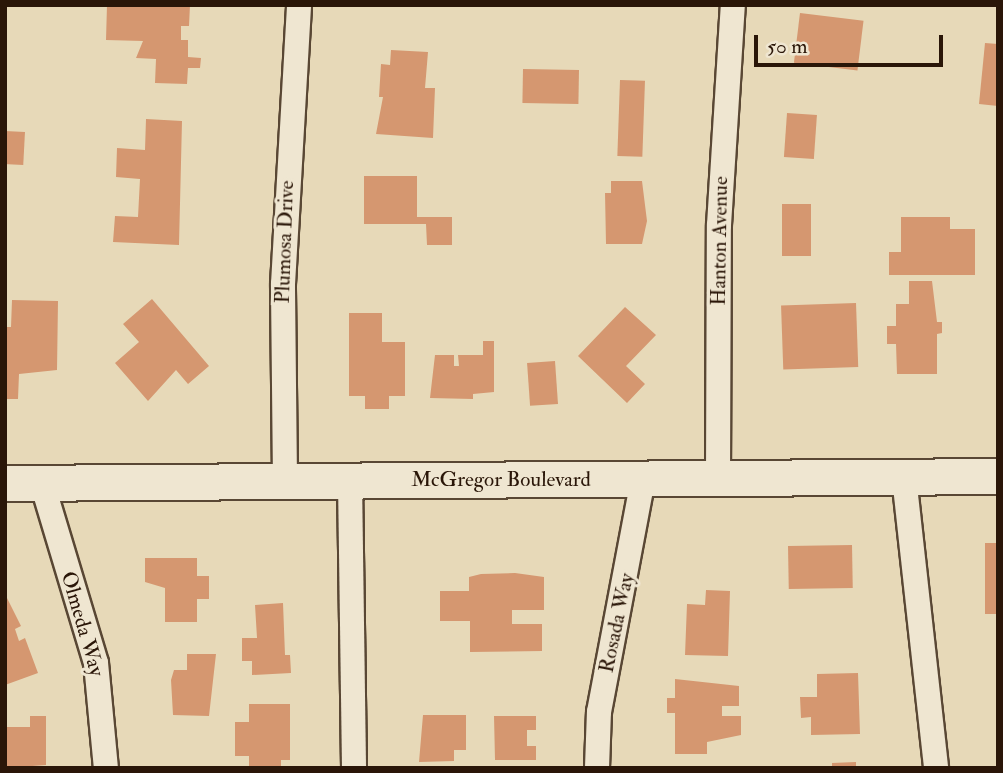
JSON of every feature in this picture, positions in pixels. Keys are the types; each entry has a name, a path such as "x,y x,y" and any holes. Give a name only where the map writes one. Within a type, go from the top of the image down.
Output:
{"main road":[{"name":"McGregor Boulevard","path":"5,483 998,476"}],"street":[{"name":"Plumosa Drive","path":"285,480 282,284 299,5"},
{"name":"Hanton Avenue","path":"718,478 719,225 733,5"},
{"path":"904,477 936,768"},
{"name":"Rosada Way","path":"597,768 599,712 643,479"},
{"path":"350,480 354,768"},
{"name":"Olmeda Way","path":"42,483 96,663 106,768"}],"building":[{"path":"107,5 190,5 189,26 181,26 181,40 188,40 188,57 201,58 200,68 188,68 187,84 155,83 156,59 136,58 143,41 106,40"},
{"path":"800,13 864,21 857,70 794,63"},
{"path":"985,43 998,44 998,106 979,104"},
{"path":"391,50 428,52 425,88 435,88 433,138 376,134 383,97 379,97 381,64 390,65"},
{"path":"523,69 579,70 578,104 522,103"},
{"path":"620,80 645,81 642,157 617,156"},
{"path":"787,113 817,115 814,159 784,157"},
{"path":"146,119 182,121 179,245 113,242 115,216 138,217 140,179 116,177 117,148 145,150"},
{"path":"5,131 25,132 23,165 5,164"},
{"path":"364,176 417,176 417,217 452,217 452,245 427,245 426,224 364,224"},
{"path":"611,181 642,181 647,221 642,244 606,244 605,193 611,193"},
{"path":"782,204 811,204 811,256 782,256"},
{"path":"901,217 950,217 950,229 975,229 975,275 889,275 889,252 901,252"},
{"path":"909,281 932,281 937,322 942,322 942,333 937,334 937,374 897,374 896,344 887,344 887,326 896,326 896,304 909,304"},
{"path":"152,299 209,366 188,384 176,370 148,401 115,363 139,342 123,324"},
{"path":"12,300 58,301 57,370 19,374 18,399 5,399 5,327 11,327"},
{"path":"856,303 858,367 783,370 781,306"},
{"path":"625,307 656,335 626,366 645,384 627,403 578,356"},
{"path":"349,313 382,313 382,342 405,342 405,396 389,396 389,409 365,409 365,396 349,396"},
{"path":"483,341 494,341 494,392 473,394 473,399 430,398 435,355 454,355 454,366 459,366 458,355 483,355"},
{"path":"555,361 558,404 530,406 527,363"},
{"path":"985,543 998,543 998,614 985,614"},
{"path":"852,545 853,588 789,589 788,546"},
{"path":"145,558 197,558 197,576 209,576 209,599 197,599 197,622 165,622 165,588 145,582"},
{"path":"515,573 544,577 544,610 512,610 512,624 542,624 542,651 470,652 470,621 440,621 440,591 469,591 469,577 481,574"},
{"path":"706,590 730,591 728,656 685,655 687,604 705,605"},
{"path":"5,594 21,626 15,629 19,641 25,638 38,673 5,685"},
{"path":"283,603 285,655 290,655 291,673 252,675 252,661 242,661 242,638 257,638 255,605"},
{"path":"187,654 216,654 209,716 173,715 171,680 174,670 187,670"},
{"path":"858,673 860,734 811,735 811,717 801,718 800,697 817,697 817,674"},
{"path":"675,679 739,686 739,706 722,706 722,716 741,716 741,735 707,742 707,754 675,754 675,713 667,713 667,698 675,698"},
{"path":"249,704 290,704 290,760 281,760 281,768 249,768 249,756 235,756 235,722 249,722"},
{"path":"423,715 466,715 466,750 454,750 454,761 419,762"},
{"path":"30,716 46,716 46,765 5,768 5,727 30,727"},
{"path":"494,716 536,716 536,730 527,730 527,746 536,746 536,760 495,760"},
{"path":"856,762 856,768 832,768 832,763"}]}
